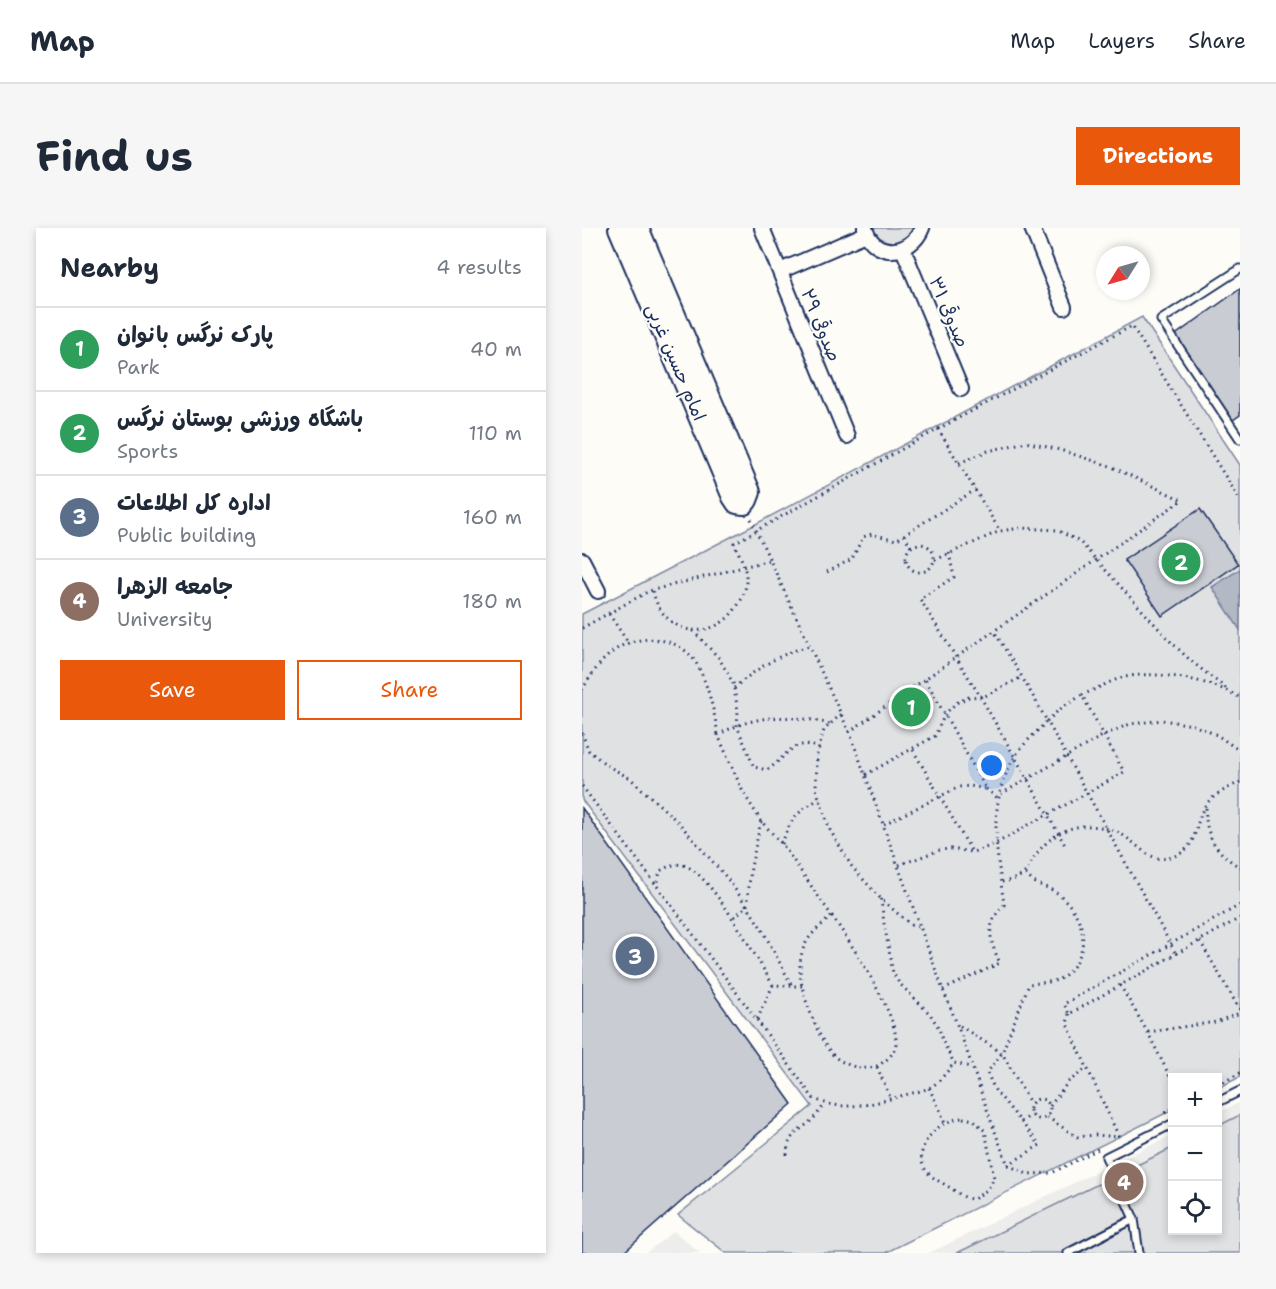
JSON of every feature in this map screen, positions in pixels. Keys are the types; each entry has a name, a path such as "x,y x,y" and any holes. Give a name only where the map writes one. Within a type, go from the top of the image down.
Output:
{"main road":[{"name":"امام حسین غربی","path":"619,228 741,495 638,228"}],"street":[{"name":"صدوقی ۲۹","path":"762,228 847,436"},
{"path":"780,272 866,231 878,246 894,251 903,249 918,238 922,228"},
{"path":"1032,228 1064,307"},
{"name":"صدوقی ۳۱","path":"903,249 961,389"},
{"path":"582,560 598,591"}],"lane":[{"path":"1240,269 1161,320 1240,440"},
{"path":"1222,1100 1240,1091"},
{"path":"1139,1253 1134,1219 1106,1157 1168,1126"},
{"path":"1068,1253 1134,1219"}],"path":[{"path":"653,591 655,603 668,620 684,629 700,631 717,626 730,616 741,600 747,584 745,566 734,543 755,527 1132,326 1240,500"},
{"path":"938,429 1000,531"},
{"path":"849,732 1182,500 1110,466 1026,442 988,451 959,463"},
{"path":"827,572 852,559 863,537 872,534 896,540 975,490"},
{"path":"755,527 849,732 958,1024 992,1127 1008,1165 1027,1174 1052,1173 1100,1148"},
{"path":"935,560 929,547 920,544 908,550 906,560 909,568 923,573 935,560 1000,531 1021,528 1057,530 1080,542 1171,642 1240,698"},
{"path":"904,535 911,547"},
{"path":"949,554 954,577 920,599 981,696 1065,845"},
{"path":"582,628 653,591 770,560"},
{"path":"609,614 629,644"},
{"path":"692,630 719,658 733,683 738,711 737,726 754,768 767,770 778,763 794,746 808,744 819,748"},
{"path":"994,631 1047,721 1176,954"},
{"path":"582,690 594,671 612,652 639,640 666,639 689,653 703,678 713,705 718,735 743,792 761,821 782,844 848,939 882,996 896,1041 892,1056 877,1067 857,1068 837,1059 824,1042 802,986 801,960 807,940 832,916"},
{"path":"734,688 752,673 776,659 791,651 810,646"},
{"path":"944,990 1000,963 991,944 991,929 996,913 1004,904 996,843 996,807 1018,751 1059,710 1082,695 1122,678 1169,675 1228,690"},
{"path":"865,775 935,736 945,714 956,703 969,697 995,692 1022,677"},
{"path":"925,679 986,789"},
{"path":"898,865 940,850 972,852 996,843 1124,772 1082,695"},
{"path":"841,714 824,730 819,748 816,789 830,830 852,867 881,899 911,925 921,927"},
{"path":"718,735 762,718 793,717 830,724"},
{"path":"999,797 1066,756 1130,724 1162,720 1193,725 1218,735 1240,751"},
{"path":"582,733 589,751 608,766 631,779 678,822 720,869 762,929 792,986"},
{"path":"913,750 972,852"},
{"path":"1001,882 1025,873 1043,844 1076,826 1094,826 1120,833 1153,858 1169,859 1184,851 1194,839 1200,816 1209,801 1240,782"},
{"path":"582,786 813,1098 825,1104 841,1107 873,1104 929,1088 938,1082 954,1063"},
{"path":"884,824 959,788 970,786 986,789 999,797"},
{"path":"782,844 786,830 794,816 819,799"},
{"path":"1206,805 1205,820 1216,848 1226,859 1240,867"},
{"path":"732,918 747,906 751,867 761,821"},
{"path":"657,886 660,871 673,864 684,864 696,871 732,918 773,985"},
{"path":"1008,1165 1040,1145 995,1090 987,1073 1002,1053 1029,984 1058,980 1073,968 1081,952 1084,936 1077,914 1062,896 1032,883 1025,873"},
{"path":"881,899 893,973 899,983 935,1021 954,1063"},
{"path":"1119,1137 1067,1024 1069,1014 1064,1004 1240,905"},
{"path":"1069,1014 1240,918"},
{"path":"1148,1033 1216,1022 1240,1011 1200,941"},
{"path":"757,1020 773,985"},
{"path":"773,985 802,986"},
{"path":"1120,985 1169,1073"},
{"path":"958,1024 1002,1053 1030,1103 1031,1115 1035,1119 1047,1117 1050,1106 1046,1100 1035,1099 1030,1103"},
{"path":"954,1063 971,1067"},
{"path":"877,1067 891,1099"},
{"path":"1050,1106 1068,1082 1087,1068"},
{"path":"1222,1083 1240,1073"},
{"path":"929,1088 945,1124"},
{"path":"787,1155 793,1134 812,1120 825,1104"},
{"path":"1164,1114 1168,1112"},
{"path":"1021,1122 1031,1115"},
{"path":"1047,1117 1077,1137 1095,1135 1119,1137"},
{"path":"952,1119 974,1120 985,1131 994,1179 988,1190 974,1199 969,1199 931,1176 922,1163 923,1147 932,1133 952,1119"},
{"path":"985,1131 992,1127"},
{"path":"1110,1142 1128,1133"}],"shaded area":[{"path":"871,228 916,228 908,239 901,243 891,244 882,240"},
{"path":"1142,317 1240,465 1240,1077 1222,1086 1222,1073 1168,1073 1168,1112 885,1253 726,1253 678,1215 812,1106 582,800 582,614 754,525"},
{"path":"1240,569 1240,630 1212,587"},
{"path":"1240,1102 1240,1253 929,1253 1168,1137 1168,1235 1222,1235 1222,1111"},
{"path":"1240,1115 1240,1253 957,1253 1168,1150 1168,1235 1222,1235 1222,1124"},
{"path":"674,1231 700,1253 646,1253"}],"building":[{"path":"1240,289 1240,415 1233,420 1174,336"},
{"path":"1200,509 1238,564 1162,616 1124,560"},
{"path":"582,808 792,1104 623,1253 582,1253"}],"place":[{"name":"باشگاه ورزشی بوستان نرگس","path":"1181,562"},
{"name":"پارک نرگس بانوان","path":"911,707"},
{"name":"اداره کل اطلاعات","path":"635,956"},
{"name":"جامعه الزهرا","path":"1124,1182"}]}
